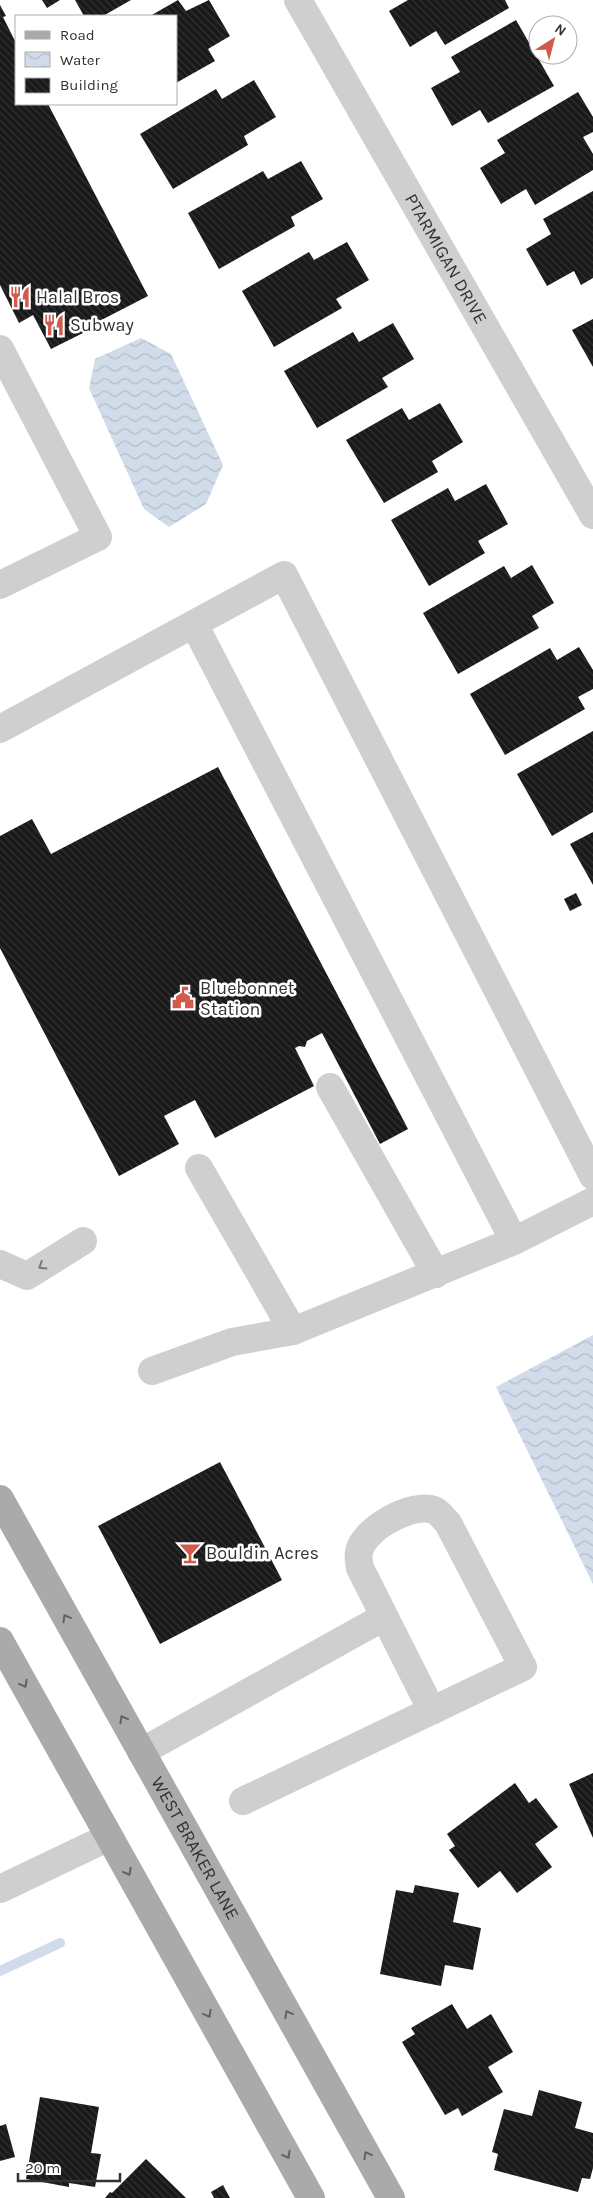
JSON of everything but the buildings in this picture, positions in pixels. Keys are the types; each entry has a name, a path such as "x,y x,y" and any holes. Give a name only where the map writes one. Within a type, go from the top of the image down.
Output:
{"main road":[{"name":"WEST BRAKER LANE","path":"0,1499 391,2198"},
{"path":"0,1641 311,2198"}],"street":[{"name":"PTARMIGAN DRIVE","path":"298,0 593,516"},
{"path":"0,349 98,537 0,585"},
{"path":"0,729 284,575 593,1176"},
{"path":"194,624 514,1241"},
{"path":"330,1087 436,1274"},
{"path":"199,1168 292,1331"},
{"path":"152,1371 232,1342 292,1331 514,1241 593,1200"},
{"path":"0,1264 27,1276 83,1241"},
{"path":"243,1801 432,1711 523,1667 448,1523 435,1510 419,1507 389,1519 369,1534 359,1552 360,1568 432,1711"},
{"path":"142,1752 384,1616"},
{"path":"0,1889 109,1837"}],"water":[{"path":"141,338 171,354 223,465 206,504 169,527 144,509 89,388 95,359"},
{"path":"593,1335 593,1584 496,1387"}],"waterway":[{"path":"0,1971 60,1943"}],"place":[{"name":"Halal Bros","path":"20,297"},
{"name":"Subway","path":"54,325"},
{"name":"Bluebonnet Station","path":"183,998"},
{"name":"Bouldin Acres","path":"190,1553"}]}
